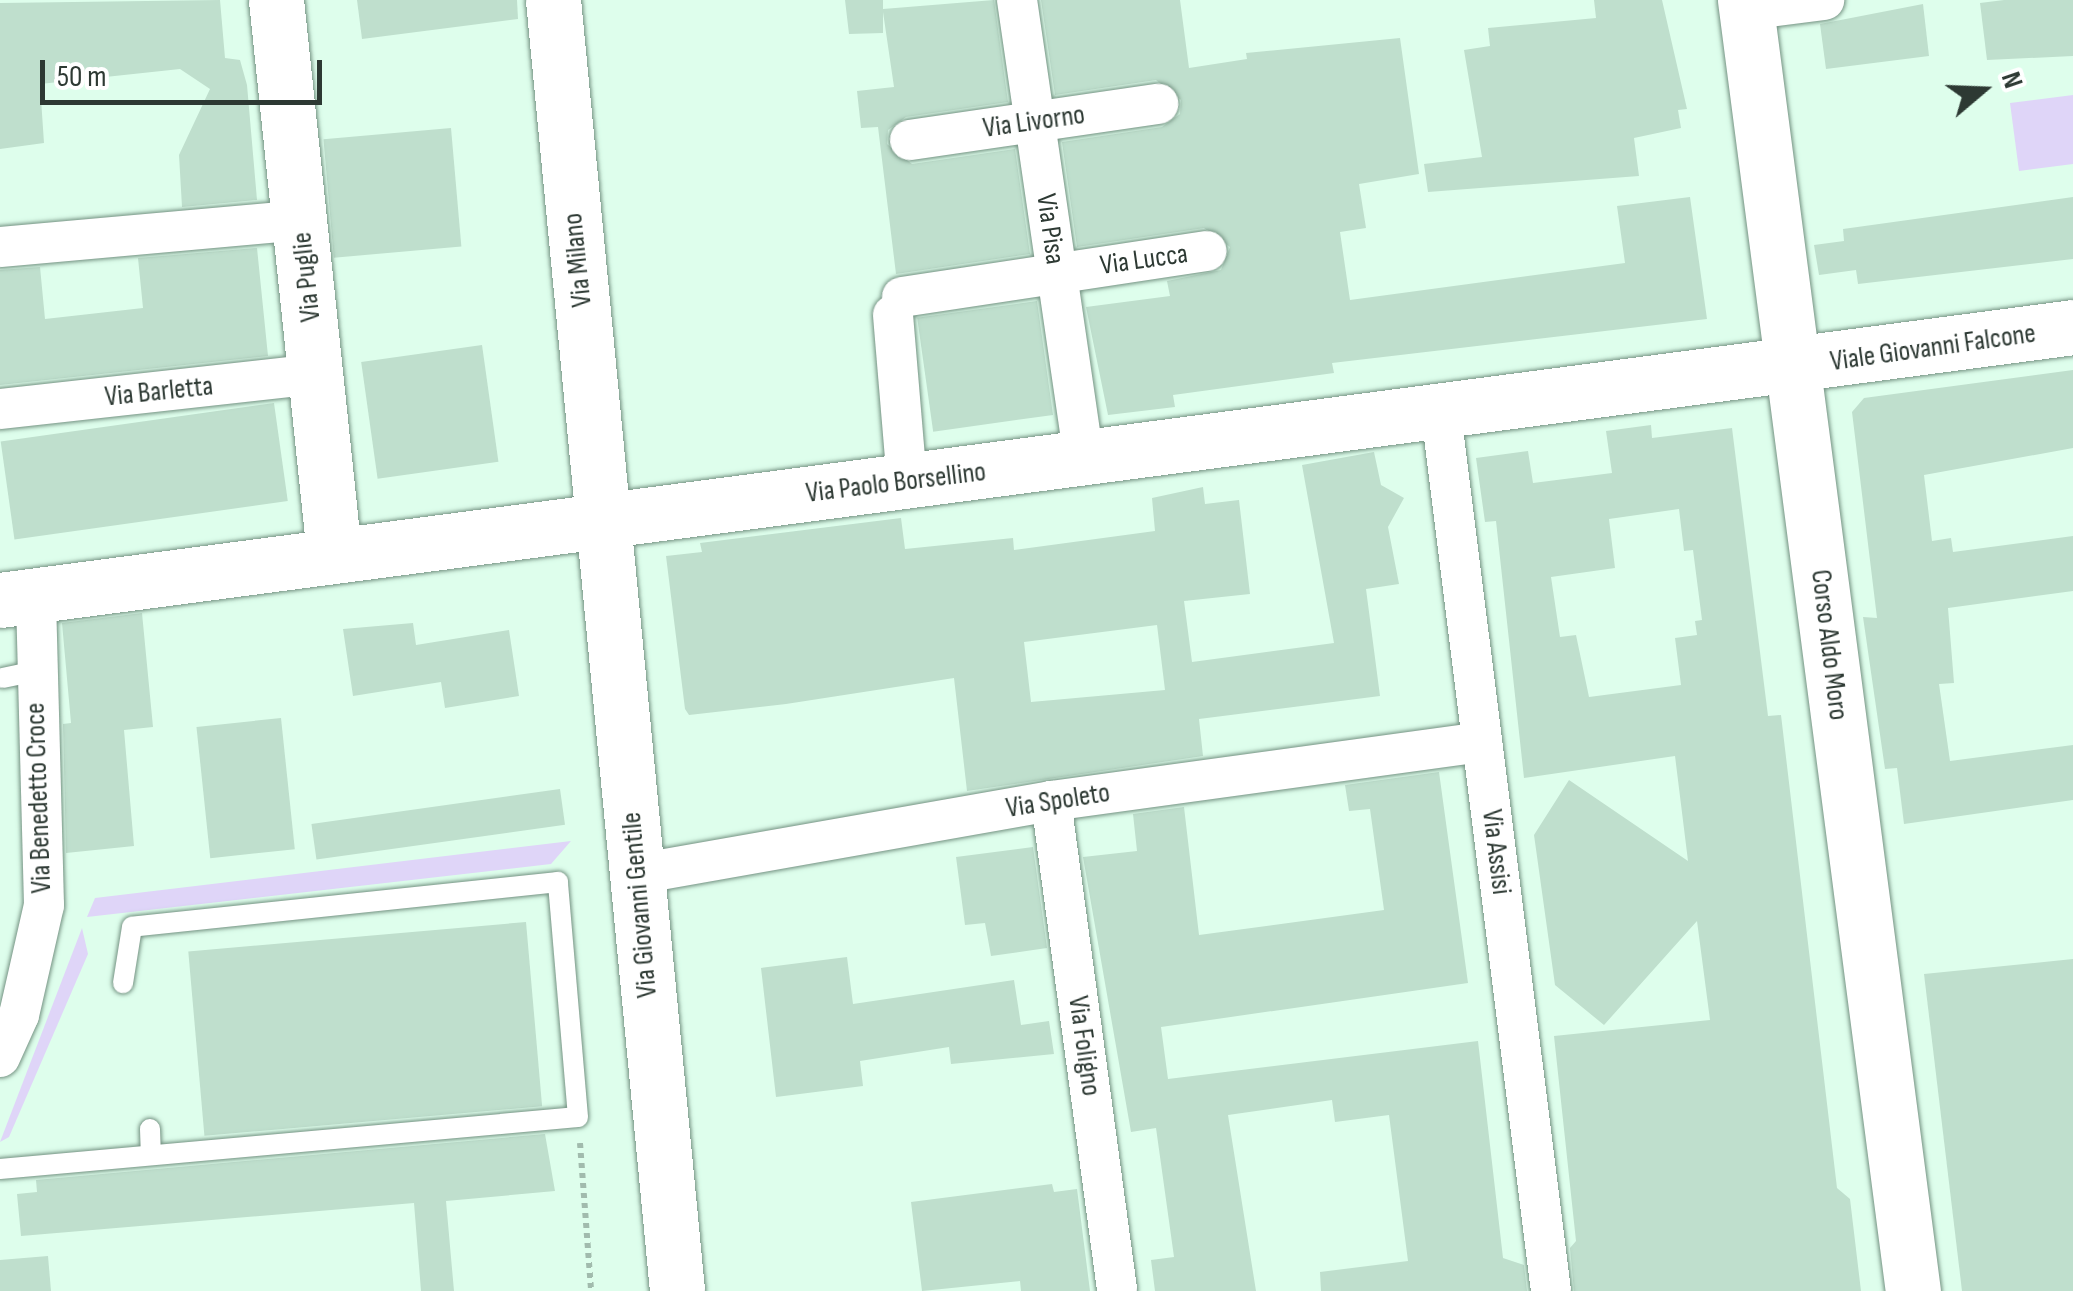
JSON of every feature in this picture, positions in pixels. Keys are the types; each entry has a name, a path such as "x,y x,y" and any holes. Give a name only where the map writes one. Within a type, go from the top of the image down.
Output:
{"street":[{"name":"Via Puglie","path":"276,0 334,554"},
{"name":"Via Milano","path":"552,0 604,520"},
{"name":"Via Pisa","path":"1017,0 1084,458"},
{"path":"1745,5 1824,0"},
{"name":"Corso Aldo Moro","path":"1745,5 1913,1291"},
{"name":"Via Livorno","path":"910,140 1158,104"},
{"path":"0,246 301,220"},
{"name":"Via Lucca","path":"908,481 898,306 1056,273 1207,250"},
{"name":"Viale Giovanni Falcone","path":"1792,368 2073,327"},
{"name":"Via Paolo Borsellino","path":"18,596 1792,368"},
{"name":"Via Barletta","path":"0,409 318,374"},
{"name":"Via Assisi","path":"1440,413 1551,1291"},
{"name":"Via Giovanni Gentile","path":"604,520 676,1291"},
{"name":"Via Benedetto Croce","path":"0,1057 19,1015 44,905 19,674 18,596"},
{"name":"Via Spoleto","path":"637,874 1050,801 1482,742"},
{"name":"Via Foligno","path":"1050,801 1118,1291"}],"lane":[{"path":"0,1169 578,1117 558,882 132,927 123,982"},
{"path":"150,1129 151,1154"},
{"path":"30,1166 37,1143"}],"path":[{"path":"583,1172 592,1291"}],"shaded area":[{"path":"2073,95 2073,164 2019,171 2010,103"},
{"path":"571,841 551,864 87,917 95,898"},
{"path":"82,928 88,954 9,1137 0,1142"}],"building":[{"path":"220,0 225,58 240,60 247,85 257,200 182,207 179,155 210,89 180,69 40,84 44,143 0,149 0,3"},
{"path":"357,0 517,0 518,19 362,39"},
{"path":"845,0 883,0 883,9 994,0 1008,102 906,117 888,130 887,144 912,164 1015,149 1030,254 896,274 878,127 861,128 857,91 894,87 883,12 883,33 849,34"},
{"path":"1041,0 1180,0 1189,68 1247,59 1246,53 1400,38 1419,174 1359,184 1366,228 1340,232 1350,300 1625,263 1617,206 1690,197 1707,319 1332,363 1334,373 1173,395 1175,407 1108,415 1086,307 1170,296 1167,281 1221,270 1230,247 1204,228 1077,247 1062,142 1162,127 1180,114 1181,100 1156,80 1055,95"},
{"path":"1594,0 1662,0 1687,109 1678,110 1681,128 1634,138 1639,176 1428,192 1424,164 1482,157 1464,50 1490,46 1488,28 1596,18"},
{"path":"2073,0 2073,56 1987,60 1980,3"},
{"path":"1923,4 1929,56 1826,69 1820,24"},
{"path":"451,128 461,247 334,258 323,139"},
{"path":"2073,197 2073,259 1858,284 1856,270 1819,275 1814,245 1844,241 1843,229"},
{"path":"257,248 268,356 0,385 0,270 40,267 45,319 143,308 138,258"},
{"path":"1037,301 1053,415 933,432 917,318"},
{"path":"482,345 498,462 378,479 361,362"},
{"path":"2073,370 2073,448 1924,475 1932,541 1951,538 1953,552 2073,536 2073,591 1948,608 1954,683 1939,684 1950,761 2073,745 2073,800 1904,824 1897,768 1885,769 1863,617 1877,618 1852,412 1864,398"},
{"path":"274,403 288,501 14,539 1,441"},
{"path":"1651,425 1652,438 1732,428 1768,716 1781,715 1837,1188 1850,1199 1861,1291 1574,1291 1570,1248 1576,1241 1554,1036 1710,1020 1697,921 1604,1025 1555,985 1534,835 1569,780 1688,861 1675,756 1524,778 1496,521 1485,522 1476,458 1528,451 1533,483 1612,473 1606,431","holes":["1679,509 1684,551 1693,550 1702,620 1695,621 1697,635 1675,638 1681,685 1589,697 1576,635 1560,637 1551,577 1615,568 1609,519"]},
{"path":"1374,452 1381,485 1404,498 1388,527 1399,584 1366,589 1380,696 1199,719 1203,756 967,791 954,678 786,704 689,715 685,709 666,556 702,552 700,543 901,518 905,549 1013,538 1014,550 1155,531 1152,498 1203,487 1205,504 1239,500 1250,594 1184,601 1192,662 1334,643 1302,465","holes":["1157,625 1165,690 1031,702 1024,642"]},
{"path":"142,613 153,727 124,730 134,846 66,853 63,724 71,723 62,623"},
{"path":"413,623 416,645 509,630 519,696 445,708 441,682 353,696 343,629"},
{"path":"281,718 295,849 210,858 196,727"},
{"path":"1439,772 1468,983 1161,1027 1168,1079 1478,1041 1503,1258 1524,1265 1527,1291 1321,1291 1320,1272 1408,1261 1389,1115 1335,1122 1332,1100 1228,1115 1256,1291 1155,1291 1151,1260 1174,1257 1156,1128 1131,1132 1083,857 1137,851 1133,814 1184,807 1199,935 1384,910 1370,809 1349,811 1345,785"},
{"path":"560,789 565,825 316,860 311,824"},
{"path":"1033,847 1047,948 991,956 985,923 965,925 956,857"},
{"path":"526,922 542,1106 204,1136 188,952"},
{"path":"847,957 853,1004 1014,980 1021,1025 1049,1021 1054,1054 951,1064 949,1047 860,1061 863,1086 776,1097 761,968"},
{"path":"2073,959 2073,1291 1962,1291 1924,974"},
{"path":"545,1134 555,1191 446,1201 454,1291 421,1291 414,1203 21,1236 17,1194 37,1192 36,1180"},
{"path":"1052,1184 1054,1192 1077,1189 1090,1291 1021,1291 1020,1281 922,1291 911,1202"},
{"path":"48,1256 51,1291 0,1291 0,1260"}]}
